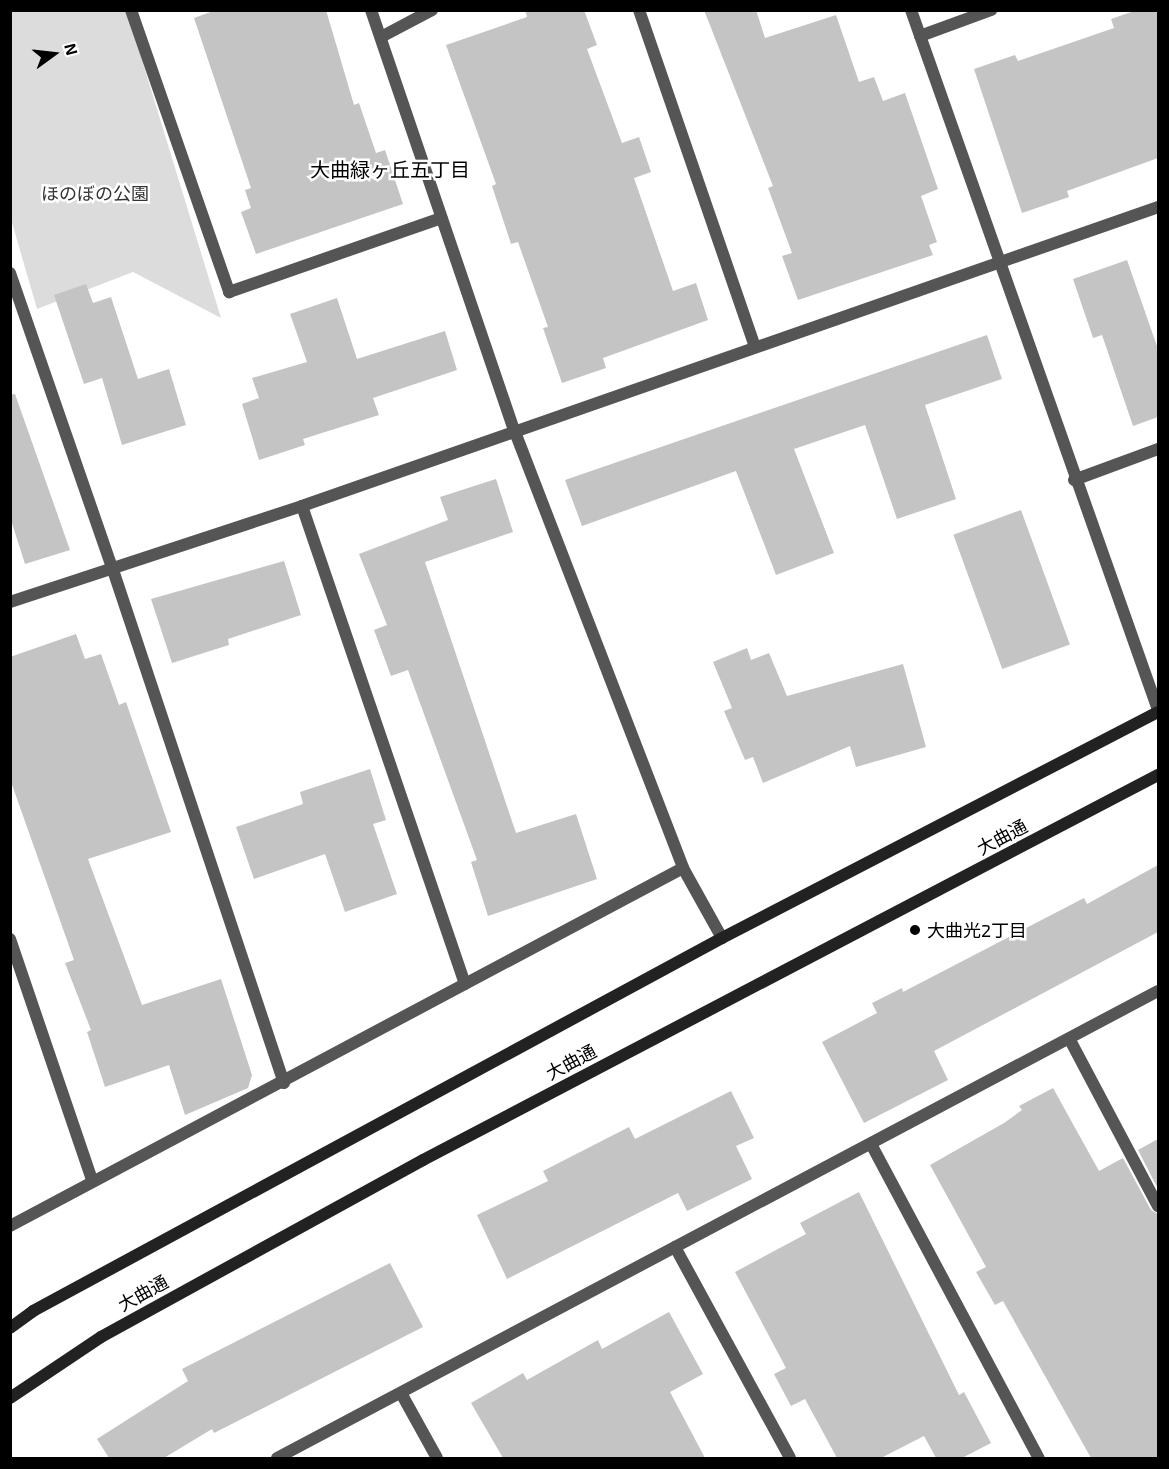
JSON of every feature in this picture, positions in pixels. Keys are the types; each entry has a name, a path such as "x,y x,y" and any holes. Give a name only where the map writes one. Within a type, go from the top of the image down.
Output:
{"street":[{"path":"131,10 229,292 441,218"},
{"path":"371,10 515,432 683,868 722,938"},
{"path":"381,36 432,10"},
{"path":"639,10 755,347"},
{"path":"911,10 1003,263 1074,480 1158,711"},
{"path":"920,36 991,10"},
{"path":"10,602 302,506 1158,207"},
{"path":"10,273 112,567 284,1083"},
{"path":"1074,480 1158,449"},
{"path":"302,506 465,984"},
{"name":"大曲通","path":"10,1328 44,1305 722,938 1158,711"},
{"name":"大曲通","path":"10,1398 101,1337 423,1160 1158,775"},
{"path":"10,1226 92,1180 284,1083 683,868"},
{"path":"10,939 92,1180"},
{"path":"277,1458 1070,1040 1158,991"},
{"path":"1070,1040 1158,1206"},
{"path":"871,1144 1039,1458"},
{"path":"675,1247 790,1458"},
{"path":"401,1394 437,1458"}],"green space":[{"name":"ほのぼの公園","path":"11,11 127,11 221,318 133,272 37,309 11,219"}],"building":[{"path":"216,10 326,10 354,105 359,103 376,153 385,150 403,204 256,254 241,212 251,208 245,190 251,188 194,18"},
{"path":"525,10 584,10 597,45 587,49 622,143 639,137 651,172 634,178 673,291 696,283 708,320 603,358 606,368 562,383 543,328 548,327 518,242 511,244 492,186 496,184 446,45 527,17"},
{"path":"704,10 756,10 765,38 836,15 859,82 874,77 883,101 905,93 938,189 921,196 937,242 929,245 933,255 798,300 782,256 792,253 768,188 773,186"},
{"path":"1137,10 1158,10 1158,158 1067,191 1069,197 1022,213 974,69 1015,55 1018,61 1114,28 1111,19"},
{"path":"1127,260 1158,349 1158,417 1133,426 1102,335 1093,338 1073,279"},
{"path":"86,284 93,303 111,297 138,379 169,369 186,425 122,445 102,378 84,384 54,295"},
{"path":"337,298 357,359 445,331 457,370 373,398 379,415 303,439 305,445 259,460 242,404 259,398 252,378 307,362 290,314"},
{"path":"987,335 1002,379 925,405 956,499 897,519 865,425 794,449 834,553 776,575 736,471 582,526 565,480"},
{"path":"15,394 70,550 25,564 10,517 10,395"},
{"path":"496,479 513,532 425,562 516,833 576,814 597,879 488,916 471,862 477,860 408,670 391,676 374,630 387,625 359,554 448,520 440,497"},
{"path":"1021,510 1070,644 1002,669 953,535"},
{"path":"284,561 301,615 228,639 229,645 172,663 151,599"},
{"path":"76,634 85,659 101,654 119,705 126,702 171,832 88,859 142,1005 221,979 252,1075 248,1088 185,1115 169,1065 105,1087 87,1032 91,1030 65,963 74,960 10,779 10,657"},
{"path":"747,648 751,660 769,653 787,696 903,664 926,747 856,767 850,746 763,783 753,757 745,760 724,711 732,708 713,662"},
{"path":"370,769 386,820 373,824 397,894 345,912 325,854 254,879 236,827 303,804 300,792"},
{"path":"1158,865 1158,932 934,1051 948,1080 864,1123 822,1042 877,1013 872,1003 902,988 903,992 1084,898 1087,904"},
{"path":"1053,1088 1099,1171 1123,1158 1151,1210 1158,1214 1158,1458 1091,1458 1003,1301 995,1305 976,1272 986,1267 930,1165 1004,1123 1022,1110 1019,1106"},
{"path":"731,1091 754,1138 736,1146 752,1179 687,1211 678,1193 507,1279 477,1215 548,1181 543,1171 629,1127 635,1139"},
{"path":"1158,1139 1158,1189 1138,1150"},
{"path":"859,1192 959,1395 964,1392 991,1443 962,1458 936,1458 924,1436 881,1458 837,1458 805,1399 791,1406 774,1374 786,1368 735,1272 806,1234 800,1223"},
{"path":"390,1263 423,1327 214,1433 212,1429 164,1458 109,1458 97,1439 188,1381 182,1369"},
{"path":"669,1312 703,1374 670,1392 705,1458 503,1458 471,1403 523,1373 527,1380 598,1340 602,1349"}],"place":[{"name":"大曲光2丁目","path":"915,930"}],"district":[{"name":"大曲緑ヶ丘五丁目","path":"390,169"}]}
